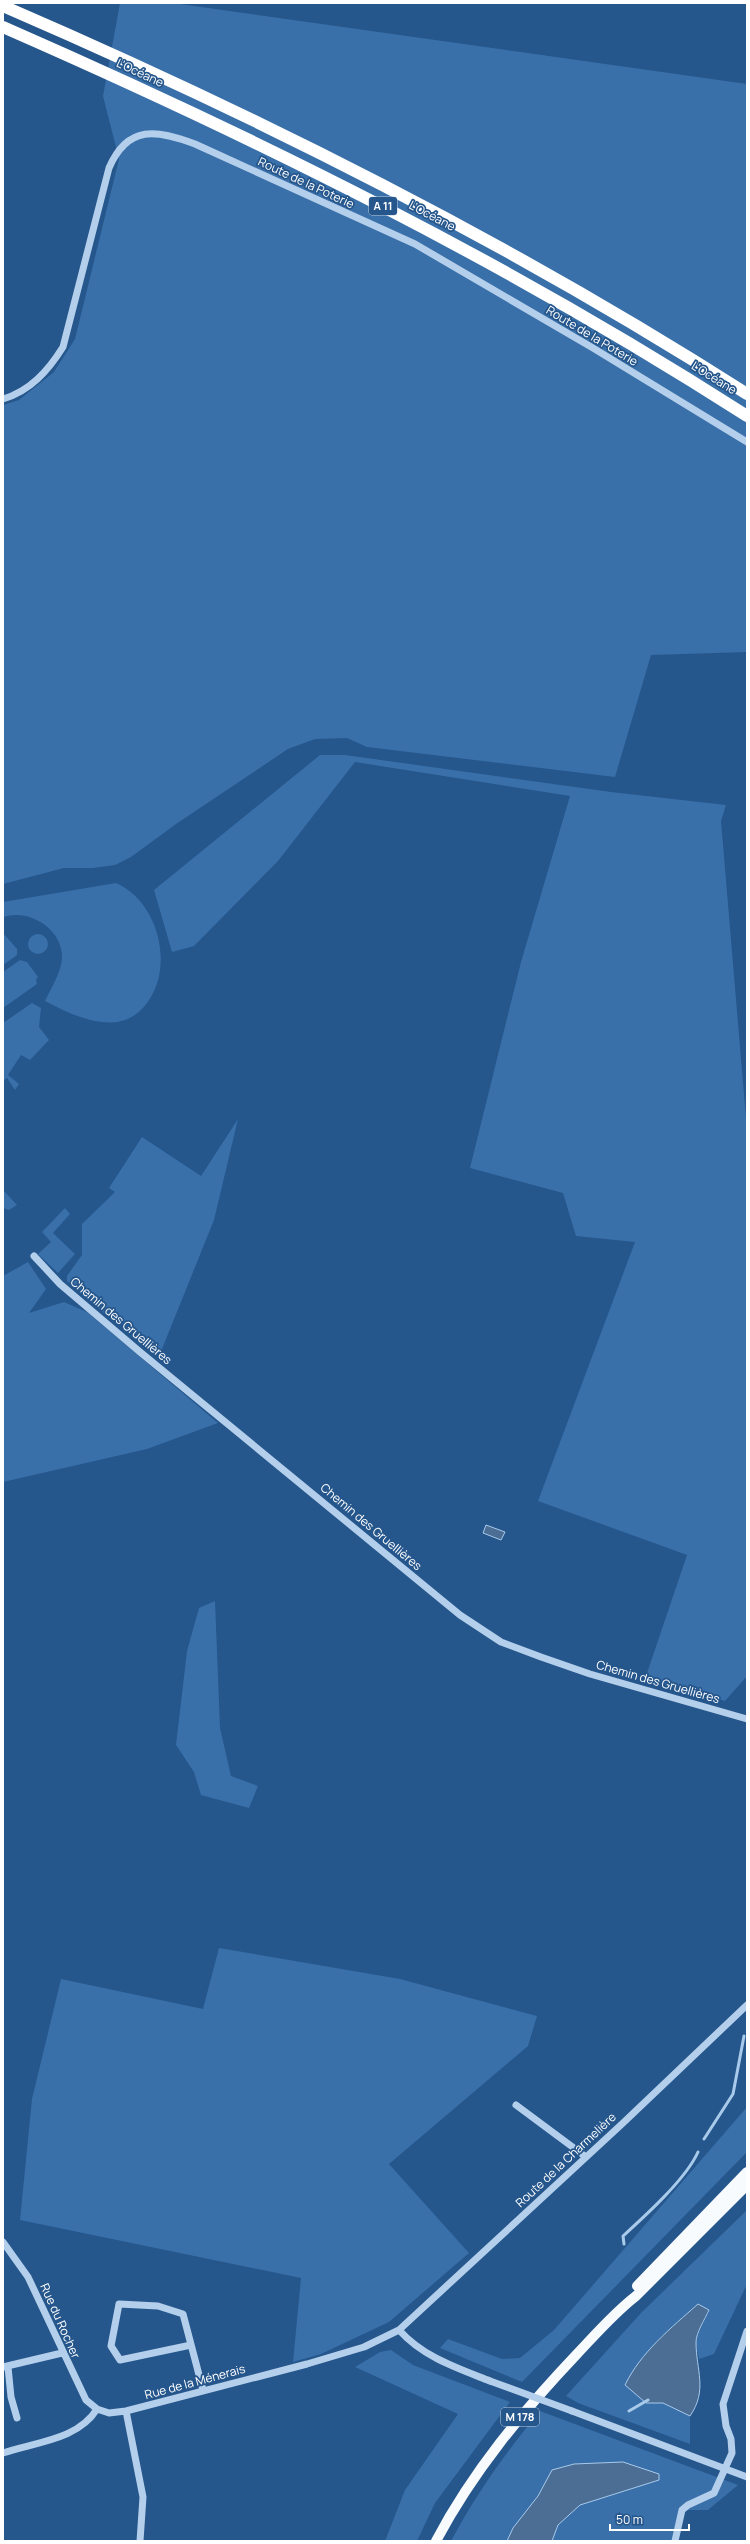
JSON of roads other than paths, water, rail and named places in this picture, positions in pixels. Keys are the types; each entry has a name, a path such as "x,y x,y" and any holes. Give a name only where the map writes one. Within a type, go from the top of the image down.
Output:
{"highway":[{"name":"L’Océane","path":"3,6 196,92 378,183 583,294 747,394"},
{"name":"L’Océane","path":"3,27 200,116 384,207 566,306 747,416"}],"main road":[{"name":"M 178","path":"622,2307 632,2292 680,2239 747,2172"},
{"name":"M 178","path":"436,2541 481,2466 555,2376 622,2307 636,2296 747,2185"}],"street":[{"name":"Route de la Poterie","path":"3,399 16,395 40,378 53,363 63,347 109,168 115,154 133,137 156,133 169,135 195,144 415,244 593,348 747,442"},
{"name":"Chemin des Gruellières","path":"34,1256 60,1284 140,1352 460,1615 501,1642 590,1674 747,1719"},
{"name":"Route de la Charmelière","path":"399,2330 747,2005"},
{"path":"516,2105 586,2157"},
{"name":"Rue du Rocher","path":"3,2242 28,2277 62,2353 86,2400 97,2409"},
{"path":"191,2345 120,2360 111,2346 119,2304 158,2306 183,2314 203,2390"},
{"path":"399,2330 413,2345 435,2359 747,2478"},
{"name":"Rue de la Ménerais","path":"97,2409 109,2413 126,2411 307,2364 364,2347 399,2330"},
{"path":"675,2541 682,2510 688,2505 714,2493 732,2453 731,2439 724,2416 724,2404 747,2331"},
{"path":"17,2418 5,2367 62,2353"},
{"path":"3,2453 67,2434 82,2427 97,2409"},
{"path":"126,2411 143,2497 140,2541"}],"waterway":[{"path":"704,2139 733,2094 744,2036"},
{"path":"624,2244 623,2236 675,2185 692,2163 698,2152"},
{"path":"629,2411 648,2400"}]}
